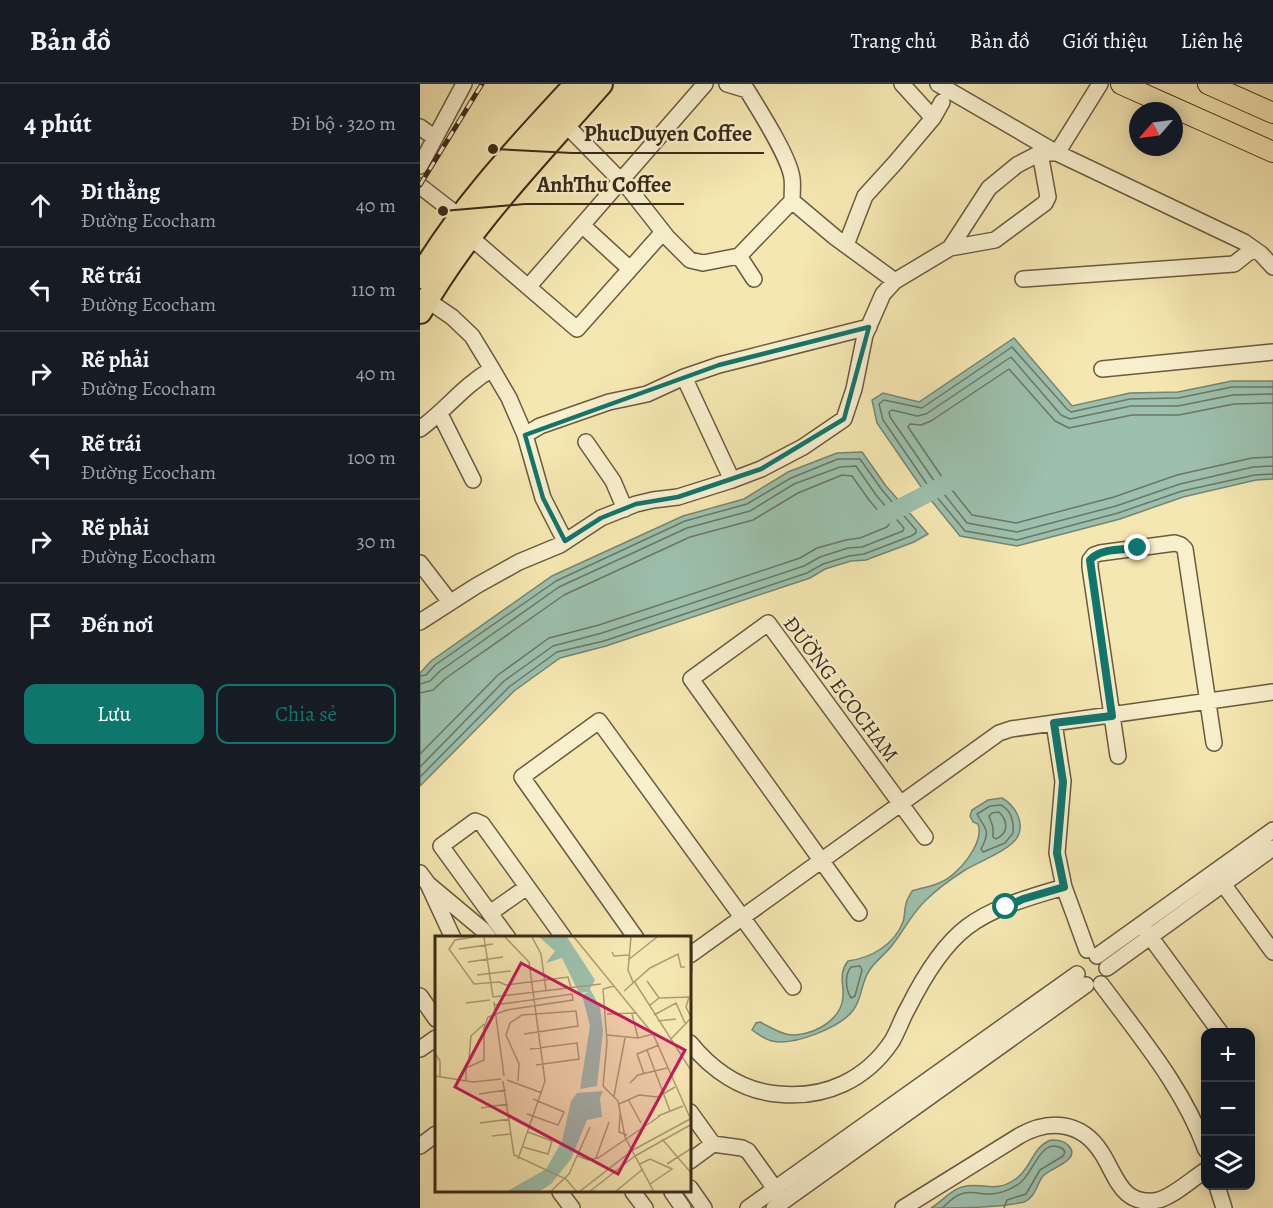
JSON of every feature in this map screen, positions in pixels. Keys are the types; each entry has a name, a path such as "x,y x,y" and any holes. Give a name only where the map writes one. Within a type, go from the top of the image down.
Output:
{"highway":[{"path":"508,174 513,151 576,84"},
{"path":"420,277 508,174 565,124 601,84"},
{"path":"424,306 465,226"}],"main road":[{"path":"1120,84 1273,152"},
{"path":"1208,84 1273,113"}],"street":[{"path":"420,166 464,84"},
{"path":"529,286 705,84"},
{"path":"565,124 621,181 663,232 690,260 698,263 739,256 792,201 792,177 782,151 747,90 727,84"},
{"path":"903,84 933,118"},
{"path":"938,84 1057,153 1244,242 1273,267"},
{"path":"1057,153 1100,84"},
{"path":"846,245 865,196 933,118 942,102"},
{"path":"420,127 435,138"},
{"path":"950,248 989,188 1017,165 1040,153 1057,153"},
{"path":"420,622 519,562 563,543 601,518 625,508 653,500 678,497 761,469 803,447 844,419 869,327 883,294 896,281 950,248 995,240 1045,203 1048,197 1040,153"},
{"path":"420,186 577,329 663,232"},
{"path":"792,201 846,245 896,281"},
{"path":"582,225 630,269"},
{"path":"1023,279 1234,264 1253,249"},
{"path":"739,256 754,279"},
{"path":"424,306 452,317 472,336 492,369 509,398 525,435 543,498 563,543"},
{"path":"525,435 540,426 609,402 647,394 684,377 869,327"},
{"path":"1102,369 1273,352"},
{"path":"420,429 441,414 461,391 492,369"},
{"path":"684,377 732,480"},
{"path":"441,414 473,480"},
{"path":"586,442 614,481 625,508"},
{"path":"1118,756 1090,567 1090,560 1094,555 1100,553 1176,543 1185,549 1214,743"},
{"path":"420,563 450,602"},
{"name":"ĐƯỜNG ECOCHAM","path":"859,913 691,679 768,622 925,837"},
{"path":"692,954 999,732 1273,692"},
{"path":"635,936 522,777 599,721 793,987"},
{"path":"748,1208 780,1201 1088,981 1106,976 1064,887 1057,853 1063,782 1054,723"},
{"path":"507,936 441,846 473,822 480,822 563,936"},
{"path":"1219,879 1273,830"},
{"path":"1201,1139 1188,1109 1171,1080 1077,966 1081,960 1089,956 1097,958 1146,931 1219,879 1273,848"},
{"path":"424,878 452,936"},
{"path":"424,878 488,936"},
{"path":"1219,879 1273,952"},
{"path":"490,913 527,887"},
{"path":"692,1044 714,1068 732,1080 770,1093 811,1094 850,1082 868,1069 884,1052 921,983 941,954 966,928 988,914 1023,899 1064,887"},
{"path":"1146,931 1217,1028"},
{"path":"420,996 435,1018"},
{"path":"420,1049 435,1039"},
{"path":"692,1115 713,1144"},
{"path":"903,1208 1019,1136 1047,1125 1071,1128 1089,1138 1099,1149 1122,1191 1138,1200 1153,1201 1164,1198 1201,1173"},
{"path":"420,1146 435,1135"},
{"path":"692,1160 713,1144 745,1149 780,1201"},
{"path":"1219,1190 1224,1208"},
{"path":"692,1191 704,1208"},
{"path":"561,1193 572,1208"},
{"path":"634,1193 645,1208"},
{"path":"673,1193 683,1208"}],"highlighted area":[{"path":"869,327 844,419 761,469 678,497 636,504 601,518 565,541 543,498 525,435 719,365"}],"water":[{"path":"1014,338 1072,406 1130,393 1178,392 1232,381 1273,381 1273,479 1256,480 1183,497 1120,519 1017,546 960,536 926,494 877,423 872,400 883,393 919,402"},
{"path":"862,452 886,486 928,534 914,542 866,560 851,561 825,569 810,578 606,646 560,658 514,691 420,786 420,673 431,661 552,576 683,516 744,499 788,472 837,453"},
{"path":"1002,798 1017,814 1020,825 1018,836 1002,851 949,881 921,905 890,948 869,971 857,1005 848,1016 817,1034 792,1041 769,1040 752,1030 756,1023 760,1022 786,1034 804,1034 830,1021 841,1006 842,974 848,961 865,957 888,944 903,922 906,902 912,891 946,880 961,867 973,849 979,832 978,824 973,822 970,816 972,810 988,800"},
{"path":"1051,1140 1066,1143 1072,1150 1071,1155 1064,1163 1043,1176 1028,1200 991,1207 931,1208 962,1187 977,1185 995,1187 1009,1183 1022,1173 1040,1147"}],"waterway":[{"path":"882,517 948,483"},
{"path":"906,509 926,494"}],"railway":[{"path":"420,185 482,84"}],"place":[{"name":"PhucDuyen Coffee","path":"493,149"},
{"name":"AnhThu Coffee","path":"443,211"}],"route":[{"path":"1006,907 1023,899 1064,887 1057,853 1063,782 1054,723 1112,716 1090,560 1094,555 1100,553 1138,548"}]}
